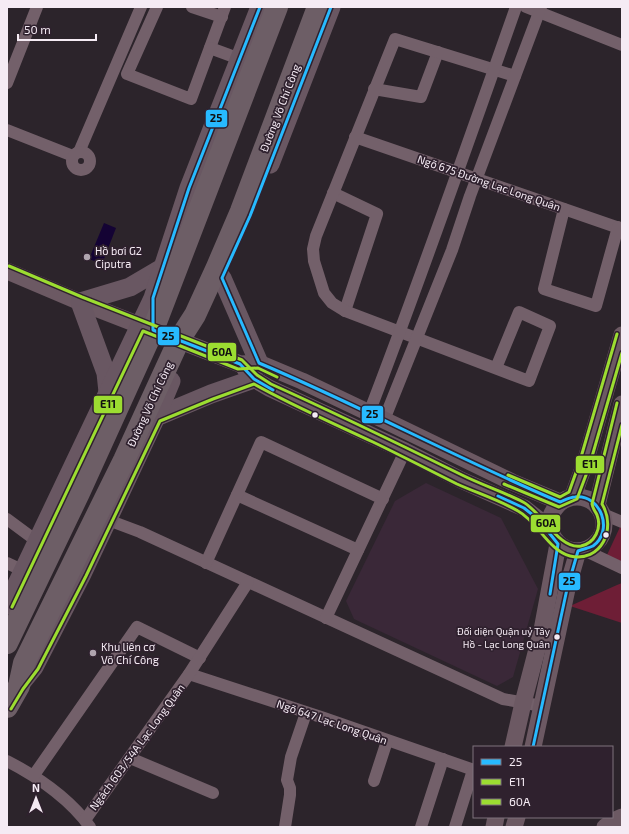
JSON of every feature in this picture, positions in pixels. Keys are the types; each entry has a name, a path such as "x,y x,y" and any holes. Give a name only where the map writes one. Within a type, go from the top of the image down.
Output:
{"highway":[{"path":"7,643 80,493 129,367 147,327 277,7"},
{"name":"Đường Võ Chí Công","path":"7,707 19,686 24,663 124,460 184,342 201,312 318,7"},
{"path":"147,327 153,298"},
{"path":"175,373 184,342"}],"main road":[{"path":"153,298 189,188 260,7"},
{"name":"Đường Võ Chí Công","path":"201,312 222,278 250,216 331,7"},
{"path":"80,302 108,295 130,287 164,267"},
{"path":"7,271 80,302 256,371 302,381 512,482 566,499"},
{"path":"222,278 256,371 269,388 405,451 461,480 524,508 538,519 555,541 571,551 581,551 597,543 604,528 600,509 622,404"},
{"path":"80,302 106,373 108,392"},
{"path":"566,499 584,466 622,335"},
{"path":"7,605 108,392 129,367"},
{"path":"156,418 208,395 256,371"},
{"name":"Đường Võ Chí Công","path":"19,686 34,667 82,574 156,418 175,373"},
{"path":"513,746 542,630 555,541 550,530 549,522 551,514 554,507 566,499 581,496 590,499 600,509"},
{"path":"533,746 569,582 581,551"},
{"path":"605,827 622,817"}],"street":[{"path":"7,84 37,7"},
{"path":"7,130 76,154 141,7"},
{"path":"157,7 127,74 191,99 223,12 192,7"},
{"path":"377,416 401,332 516,7"},
{"path":"526,7 540,10 622,45"},
{"path":"377,416 417,337 452,250 540,10"},
{"path":"496,368 518,312 550,326 529,381 417,337 345,311 332,303 324,293 314,261 313,249 316,236 395,39 515,76"},
{"path":"210,48 240,59"},
{"path":"374,89 421,97 438,52"},
{"name":"Ngõ 675 Đường Lạc Long Quân","path":"356,138 620,228"},
{"path":"333,193 377,214 345,311"},
{"path":"564,209 544,289 596,306 620,228"},
{"path":"206,562 261,442 383,499"},
{"path":"326,618 405,451"},
{"path":"237,494 358,550"},
{"path":"600,509 622,522"},
{"path":"7,519 38,542"},
{"path":"108,520 140,532 503,699 542,706"},
{"path":"581,551 622,568"},
{"path":"7,563 24,571"},
{"name":"Ngách 603/54A Lạc Long Quân","path":"87,823 130,758 190,674 248,582"},
{"path":"34,775 136,627 200,658"},
{"name":"Ngõ 647 Lạc Long Quân","path":"190,674 473,770"},
{"path":"285,827 290,795 287,780 291,757 306,713"},
{"path":"374,781 387,741"},
{"path":"130,758 213,793"},
{"path":"421,827 443,759"},
{"path":"7,761 34,775 69,803 87,823"},
{"path":"455,827 473,770"}],"shaded area":[{"path":"104,223 116,228 102,264 89,259"},
{"path":"426,483 501,518 538,589 513,677 497,686 354,619 346,601 395,501"},
{"path":"620,527 622,528 622,562 607,555"},
{"path":"622,583 622,623 570,606 617,585"}],"transit line":[{"name":"25","path":"260,7 189,188 153,298 153,330 240,364 254,379 273,390"},
{"name":"25","path":"331,7 250,216 222,278 259,363 560,502 573,497 584,498 592,501 598,507 602,515 603,532 593,546 578,551 567,589 533,746"},
{"name":"60A","path":"9,266 82,297 242,360 257,375 271,384 470,479 523,502 530,507 558,536 573,546 581,546 590,542 598,530 599,525 597,515 592,504 617,403"},
{"name":"E11","path":"12,607 143,331 238,369 258,368 277,377"},
{"name":"60A","path":"508,475 560,497 569,492 579,464 617,334"},
{"name":"E11","path":"504,484 559,507 577,499 589,467 622,353"},
{"name":"E11","path":"11,709 23,689 38,669 86,576 160,421 254,384 457,484 511,507 525,516 556,548 570,556 581,557 598,549 607,533 608,524 602,504 622,425"},
{"name":"25","path":"498,496 524,508 538,519 558,544 550,594"}],"place":[{"name":"Hồ bơi G2 Ciputra","path":"87,257"},
{"name":"Đối diện Quận uỷ Tây Hồ - Lạc Long Quân","path":"557,637"},
{"name":"Khu liên cơ Võ Chí Công","path":"93,653"}]}
